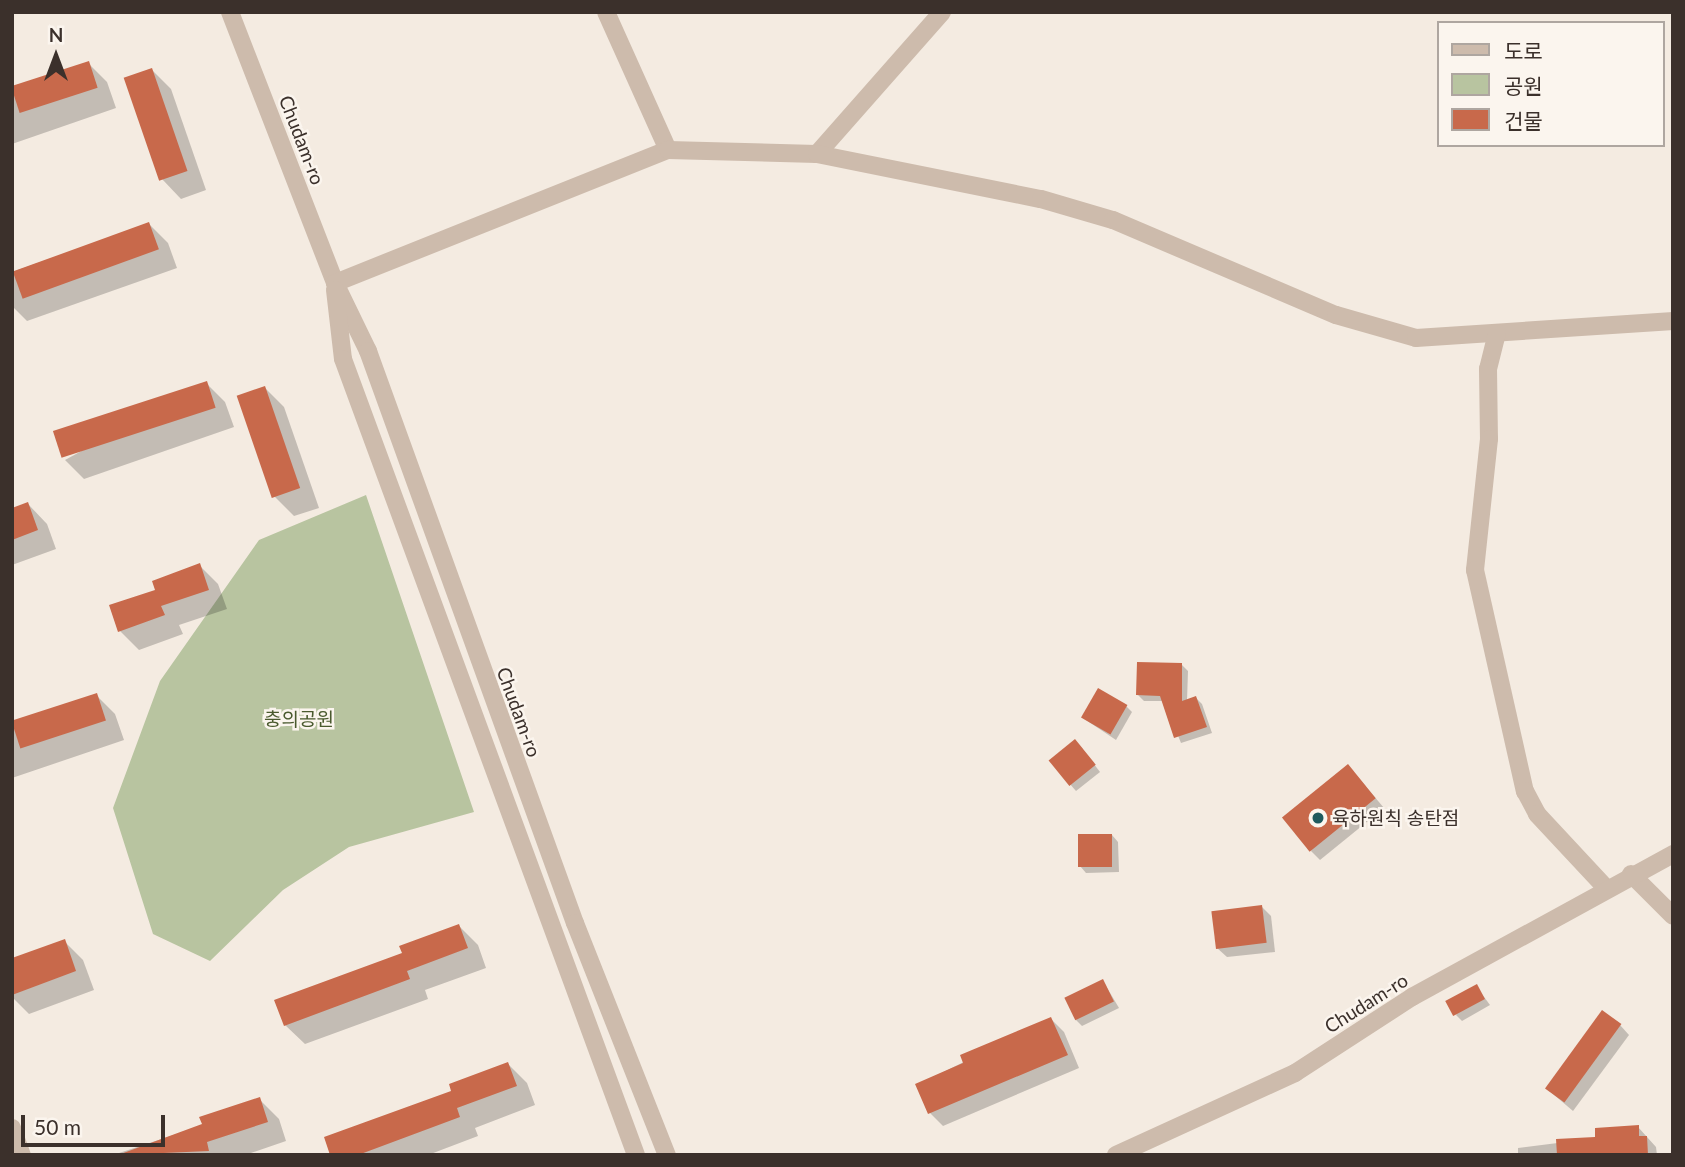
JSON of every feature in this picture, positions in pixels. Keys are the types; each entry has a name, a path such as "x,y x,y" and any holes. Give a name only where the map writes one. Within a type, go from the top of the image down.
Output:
{"street":[{"name":"Chudam-ro","path":"230,12 335,283 368,351 575,923 667,1155"},
{"path":"606,12 668,150"},
{"path":"817,154 942,12"},
{"path":"335,283 668,150 817,154 1041,199 1113,220 1375,329 1416,338 1673,321"},
{"name":"Chudam-ro","path":"335,283 343,359 636,1155"},
{"path":"1496,333 1488,369 1489,439 1475,570 1525,791 1537,814 1606,888"},
{"name":"Chudam-ro","path":"1116,1155 1294,1073 1412,998 1631,874 1673,854"},
{"path":"1631,874 1673,916"},
{"path":"12,1128 22,1155"}],"green space":[{"name":"충의공원","path":"366,495 474,812 349,847 283,890 210,961 153,934 113,808 160,681 259,540"}],"building":[{"path":"89,61 98,88 20,113 12,86"},
{"path":"152,68 187,171 159,181 124,78"},
{"path":"149,222 159,249 23,299 13,272"},
{"path":"207,381 216,408 62,458 53,431"},
{"path":"265,386 300,488 272,498 237,396"},
{"path":"28,502 38,530 12,540 12,508"},
{"path":"200,563 209,590 161,606 165,615 118,632 109,605 155,590 152,581"},
{"path":"1137,662 1182,663 1182,701 1196,696 1207,727 1174,738 1160,696 1136,695"},
{"path":"1098,688 1127,705 1110,734 1081,717"},
{"path":"97,693 106,721 20,748 12,721"},
{"path":"1075,739 1096,765 1069,786 1049,760"},
{"path":"1348,764 1376,798 1310,852 1282,817"},
{"path":"1078,834 1112,834 1112,867 1078,867"},
{"path":"1262,905 1267,943 1216,949 1211,911"},
{"path":"459,924 468,948 407,971 410,979 284,1026 274,1000 402,953 399,946"},
{"path":"65,939 76,971 12,995 12,958"},
{"path":"1103,979 1114,1001 1075,1020 1064,998"},
{"path":"1477,984 1485,999 1453,1016 1445,1001"},
{"path":"1602,1010 1621,1024 1564,1103 1545,1088"},
{"path":"1051,1017 1068,1055 928,1114 915,1084 963,1063 960,1055"},
{"path":"508,1062 517,1086 457,1108 460,1117 358,1155 330,1155 324,1137 451,1091 449,1084"},
{"path":"260,1097 268,1122 207,1142 209,1151 118,1155 202,1124 199,1117"},
{"path":"1639,1125 1639,1136 1647,1136 1648,1155 1557,1155 1556,1139 1595,1137 1595,1128"}],"place":[{"name":"육하원칙 송탄점","path":"1318,818"}]}
